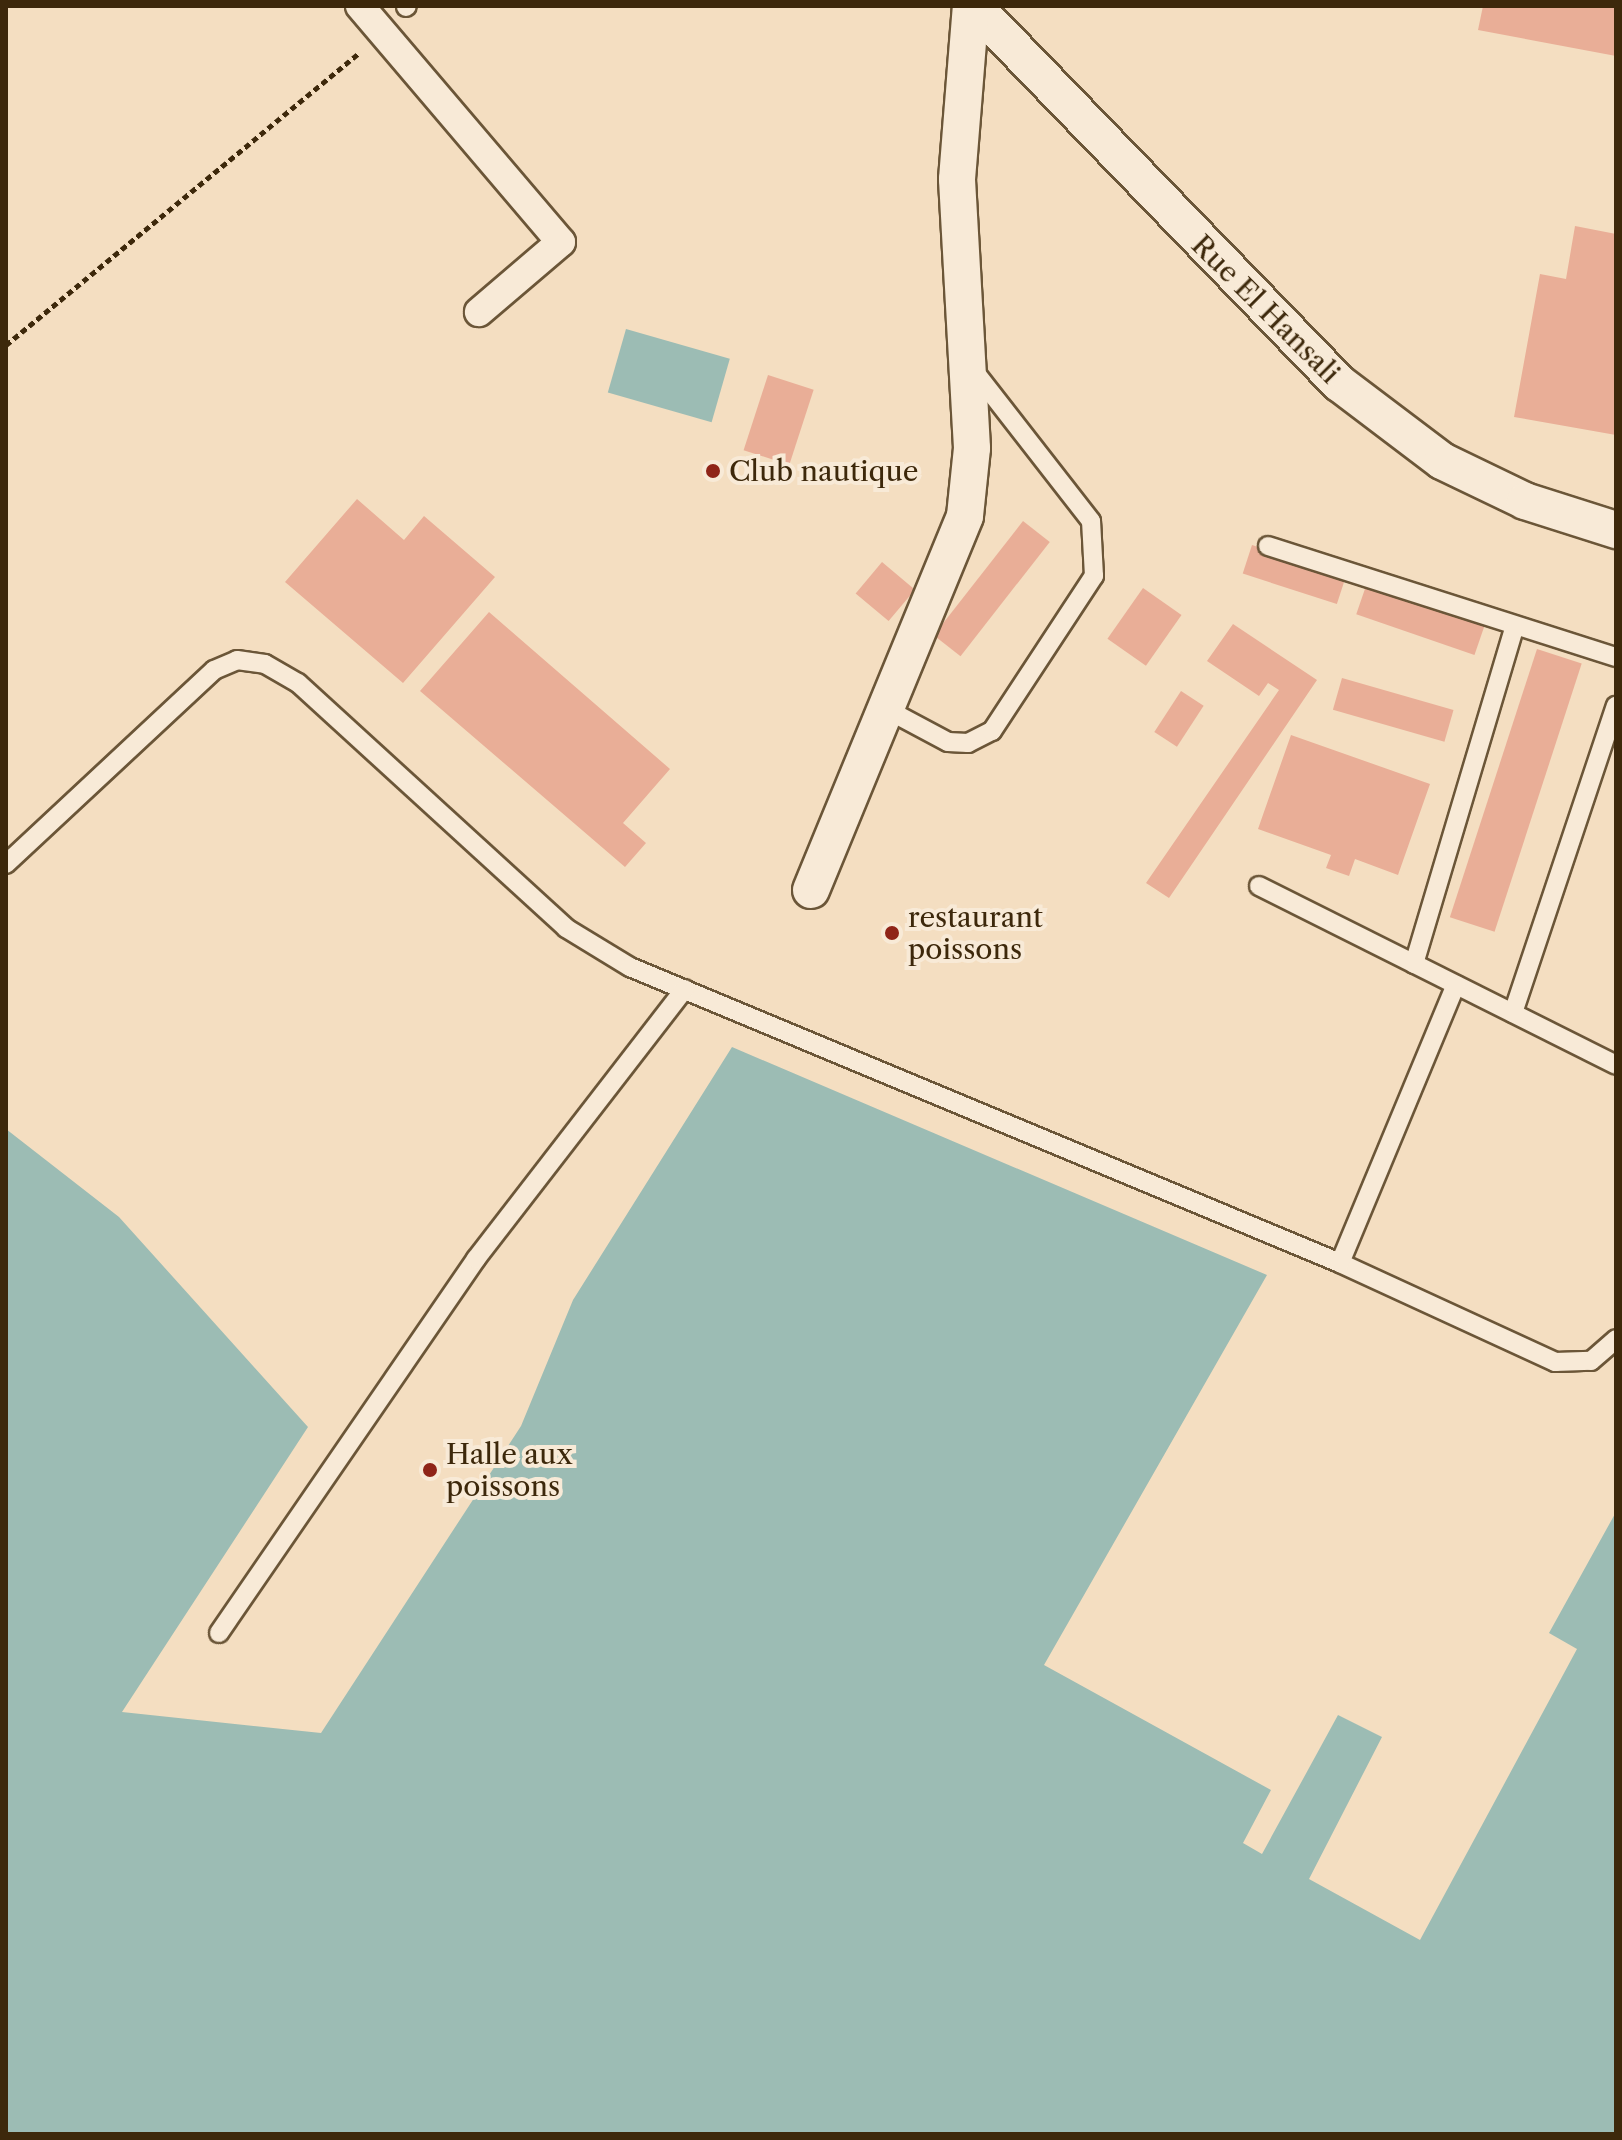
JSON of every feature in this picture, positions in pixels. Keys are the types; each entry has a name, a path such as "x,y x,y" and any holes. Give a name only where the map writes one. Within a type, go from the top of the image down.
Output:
{"street":[{"path":"360,6 561,242 479,312"},
{"path":"811,890 888,710 965,516 967,362 957,179 989,11"},
{"name":"Rue El Hansali","path":"989,11 1339,383 1442,461 1525,501 1616,530"}],"lane":[{"path":"888,710 948,742 968,743 992,731 1094,576 1091,521 967,362"},
{"path":"1268,546 1616,657"},
{"path":"1414,964 1515,626"},
{"path":"6,864 214,670 237,660 265,664 298,683 566,928 685,989 1340,1263 1555,1362 1591,1361 1616,1339"},
{"path":"1513,1013 1616,706"},
{"path":"1259,886 1616,1065"},
{"path":"1340,1263 1456,985"},
{"path":"219,1633 476,1259 685,989"}],"path":[{"path":"6,345 365,47"}],"water":[{"path":"626,329 730,359 712,422 608,392"},
{"path":"732,1047 1267,1275 1044,1665 1271,1790 1243,1843 1262,1854 1338,1715 1382,1737 1309,1879 1420,1940 1577,1649 1549,1633 1616,1512 1616,2134 6,2134 6,1129 119,1217 308,1427 122,1712 321,1733 521,1426 573,1300"}],"building":[{"path":"1483,6 1616,6 1616,56 1478,30"},
{"path":"1575,226 1616,234 1616,435 1514,417 1540,274 1566,279"},
{"path":"768,375 814,390 789,465 744,450"},
{"path":"357,499 404,540 424,516 495,577 403,683 285,582"},
{"path":"1023,521 1050,542 961,656 934,635"},
{"path":"1252,545 1346,576 1337,604 1243,574"},
{"path":"882,562 915,590 889,621 856,593"},
{"path":"1367,583 1485,624 1474,655 1356,614"},
{"path":"1143,588 1182,615 1146,666 1107,639"},
{"path":"489,612 670,769 623,823 646,843 625,867 420,691"},
{"path":"1233,624 1317,680 1169,898 1146,883 1279,690 1268,683 1259,696 1207,661"},
{"path":"1537,649 1582,664 1495,932 1450,917"},
{"path":"1342,678 1454,710 1444,742 1333,710"},
{"path":"1181,691 1204,706 1177,747 1154,732"},
{"path":"1291,735 1430,784 1398,875 1355,859 1349,876 1326,868 1331,855 1258,829"}],"place":[{"name":"Club nautique","path":"713,471"},
{"name":"restaurant poissons","path":"892,933"},
{"name":"Halle aux poissons","path":"430,1470"}]}
